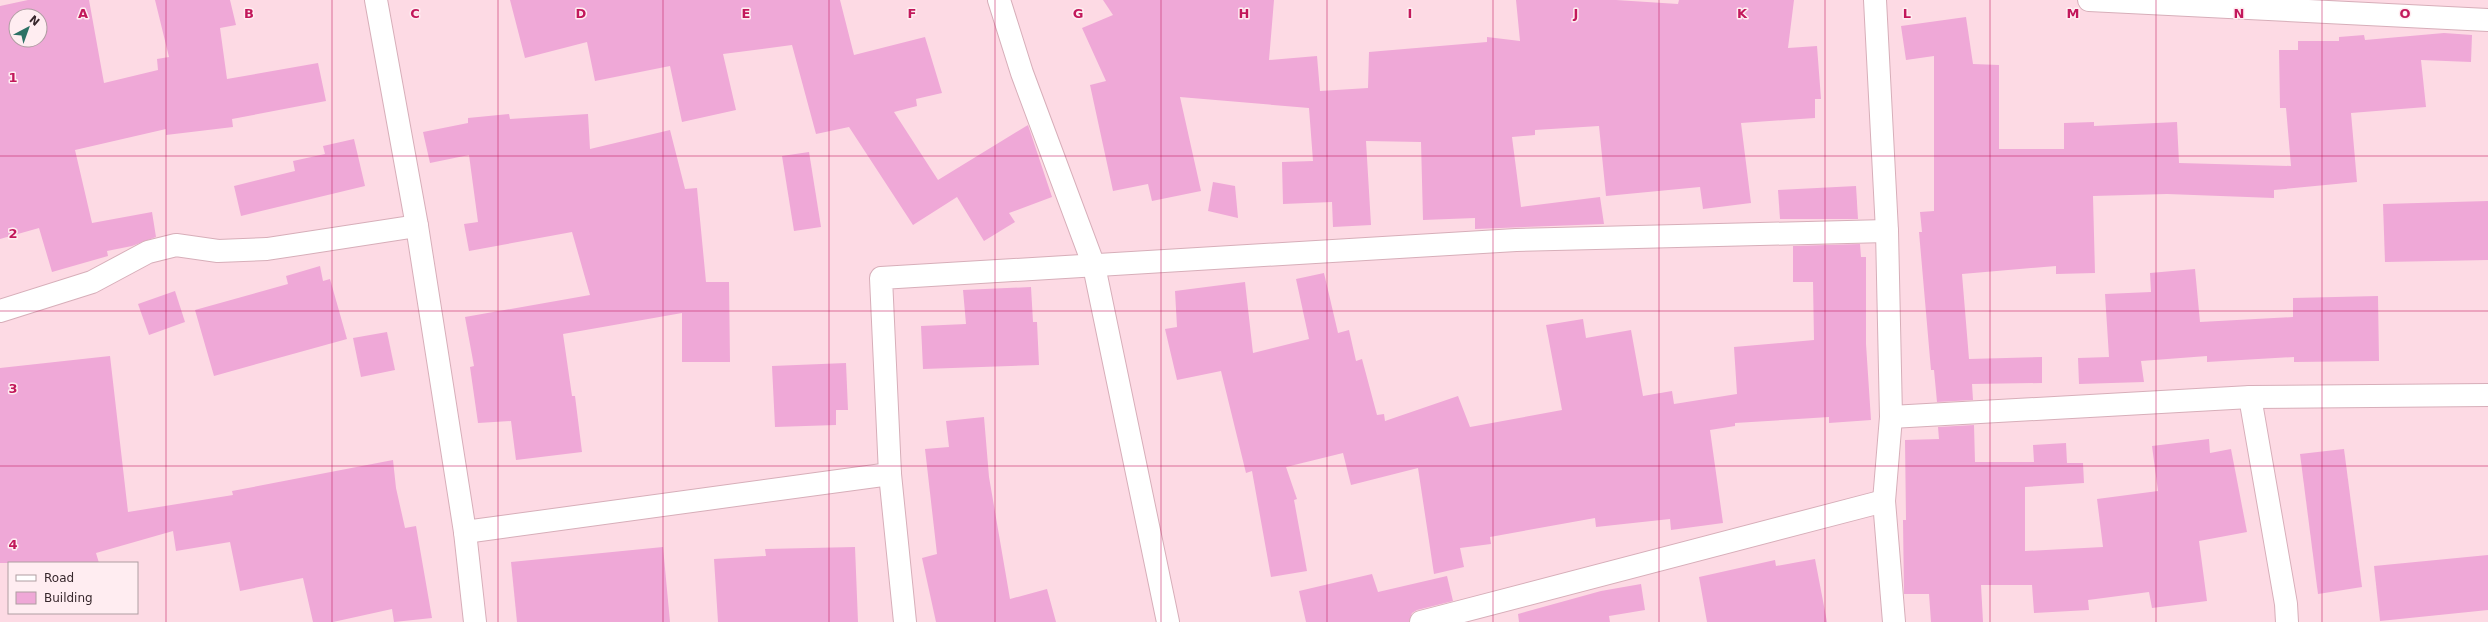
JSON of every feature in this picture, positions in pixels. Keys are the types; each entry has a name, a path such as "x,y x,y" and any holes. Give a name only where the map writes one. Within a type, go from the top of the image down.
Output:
{"street":[{"path":"376,0 417,226 465,532 475,622"},
{"path":"999,0 1022,73 1094,266 1168,622"},
{"path":"1875,0 1886,231 1891,417 1884,501 1894,622"},
{"path":"2089,0 2488,20"},
{"path":"0,311 92,282 148,252 176,245 218,251 267,249 417,226"},
{"path":"904,622 890,474 881,278 1516,240 1886,231"},
{"path":"1891,417 2250,398 2488,395"},
{"path":"2250,398 2286,604 2286,622"},
{"path":"465,532 890,474"},
{"path":"1421,622 1884,501"}],"building":[{"path":"28,0 89,0 104,83 158,70 157,59 169,57 155,0 230,0 236,25 220,28 227,79 318,63 326,101 232,119 233,127 166,135 166,129 75,150 92,223 152,212 156,237 132,246 107,251 108,256 52,272 39,228 0,239 0,6"},
{"path":"510,0 840,0 854,55 925,37 942,93 916,99 917,106 894,112 938,180 1028,125 1052,197 1009,213 1015,222 984,241 957,197 913,225 849,127 816,134 792,45 723,54 736,110 682,122 670,66 595,81 587,42 525,58"},
{"path":"1103,0 1274,0 1269,60 1317,56 1320,91 1368,88 1369,52 1487,42 1487,37 1520,41 1516,0 1616,0 1678,4 1679,0 1794,0 1788,48 1817,46 1821,99 1815,99 1815,118 1741,123 1751,203 1703,209 1700,187 1606,196 1599,126 1535,130 1535,135 1512,137 1521,207 1600,197 1604,224 1475,229 1475,218 1423,220 1421,142 1366,141 1371,225 1333,227 1332,202 1283,204 1282,162 1313,161 1309,108 1180,97 1201,191 1152,201 1148,184 1113,191 1090,85 1106,81 1082,28 1113,15"},
{"path":"1966,17 1973,64 1999,65 1999,149 2064,149 2064,123 2094,122 2094,126 2177,122 2179,163 2291,166 2286,108 2280,108 2279,50 2298,50 2298,41 2339,41 2339,37 2364,35 2365,40 2444,33 2472,35 2471,62 2421,60 2426,107 2351,113 2357,182 2274,190 2274,198 2167,194 2093,196 2095,273 2056,274 2056,266 1962,274 1969,359 2042,357 2042,383 1972,384 1973,400 1937,402 1934,370 1931,370 1919,232 1922,232 1920,212 1934,211 1934,56 1906,60 1901,26"},
{"path":"509,114 510,119 588,114 590,149 670,130 685,189 697,188 706,282 729,282 730,362 682,362 682,313 563,334 572,396 575,396 582,452 516,460 511,421 478,423 470,367 474,366 465,317 590,295 572,232 469,251 464,224 478,222 469,155 430,163 423,132 468,123 468,118"},
{"path":"354,139 365,186 241,216 234,186 295,171 293,161 325,154 323,146"},
{"path":"809,152 821,227 794,231 782,156"},
{"path":"1213,182 1235,186 1238,218 1208,211"},
{"path":"1856,186 1858,219 1780,219 1778,190"},
{"path":"2488,201 2488,260 2385,262 2383,204"},
{"path":"1860,244 1861,257 1866,257 1866,344 1871,420 1829,423 1829,417 1735,423 1735,426 1710,430 1723,523 1671,530 1670,519 1596,527 1595,518 1490,537 1491,544 1460,548 1464,567 1434,574 1418,468 1351,485 1343,453 1286,467 1297,499 1294,500 1307,571 1271,577 1252,471 1246,473 1221,371 1177,380 1165,329 1177,327 1175,291 1245,282 1253,353 1309,339 1296,279 1324,273 1338,333 1349,330 1356,361 1362,359 1377,415 1384,414 1385,421 1458,396 1470,427 1562,410 1546,325 1583,319 1586,338 1631,330 1643,396 1672,391 1674,404 1737,394 1734,347 1814,340 1813,282 1793,282 1793,246"},
{"path":"320,266 323,281 330,279 347,339 214,376 195,310 288,284 286,276"},
{"path":"2195,269 2200,322 2293,317 2293,298 2378,296 2379,361 2294,362 2294,357 2207,362 2207,356 2141,361 2144,382 2079,384 2078,358 2109,357 2105,294 2151,292 2150,273"},
{"path":"1031,287 1033,322 1037,322 1039,365 923,369 921,326 966,324 963,290"},
{"path":"175,291 185,322 149,335 138,304"},
{"path":"387,332 395,370 361,377 353,338"},
{"path":"110,356 128,512 233,495 232,491 393,460 396,488 405,528 416,526 432,618 394,622 392,609 333,622 313,622 303,578 240,591 230,542 176,551 173,531 96,553 99,562 0,563 0,368"},
{"path":"846,363 848,410 836,410 836,425 775,427 772,366"},
{"path":"984,417 989,477 1010,599 1047,589 1056,622 936,622 922,558 937,554 925,449 949,447 946,421"},
{"path":"1974,425 1975,462 2034,462 2033,445 2066,443 2067,463 2083,463 2084,483 2025,487 2025,551 2103,547 2097,499 2158,491 2152,446 2209,439 2210,453 2231,449 2247,532 2199,541 2207,601 2152,608 2149,592 2088,600 2089,610 2034,613 2032,585 1981,585 1983,622 1931,622 1929,594 1904,594 1903,520 1906,520 1905,440 1939,439 1938,427"},
{"path":"2344,449 2362,587 2318,594 2300,454"},
{"path":"663,547 670,622 517,622 511,562"},
{"path":"855,547 858,622 718,622 714,559 766,556 765,549"},
{"path":"2488,555 2488,610 2380,621 2374,566"},
{"path":"1815,559 1827,622 1707,622 1699,577 1775,560 1776,566"},
{"path":"1372,574 1378,592 1447,576 1453,601 1417,610 1412,613 1409,622 1306,622 1299,591"},
{"path":"1641,584 1645,610 1609,616 1610,622 1519,622 1518,614 1601,591"}]}
